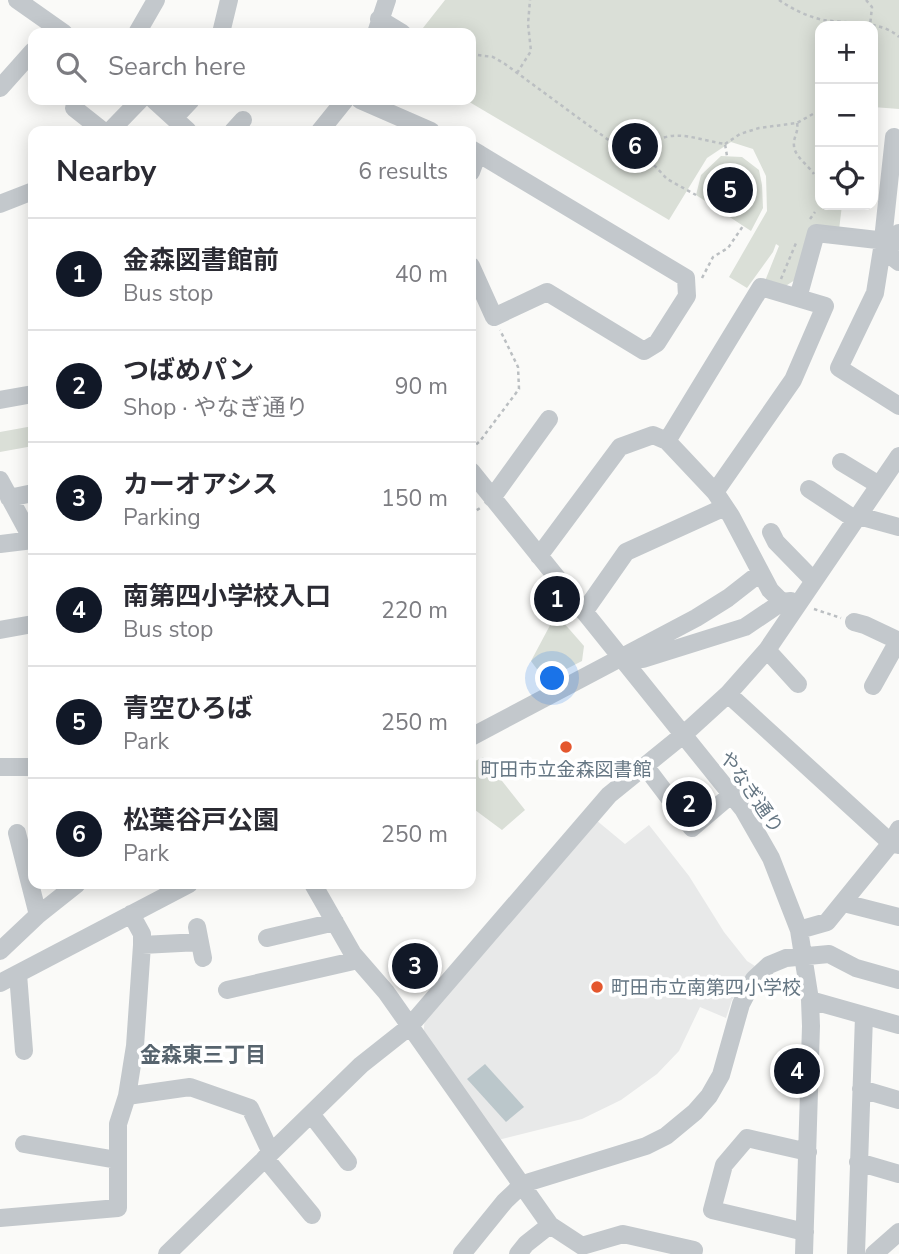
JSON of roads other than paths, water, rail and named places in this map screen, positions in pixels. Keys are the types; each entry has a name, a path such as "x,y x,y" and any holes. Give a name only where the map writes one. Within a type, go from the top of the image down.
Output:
{"street":[{"path":"17,0 52,28"},
{"path":"140,28 156,0"},
{"path":"217,28 229,0"},
{"path":"377,26 387,0"},
{"path":"0,88 28,57"},
{"path":"115,126 135,105"},
{"path":"160,105 183,126"},
{"path":"174,118 186,105"},
{"path":"324,126 341,105"},
{"path":"371,105 420,126"},
{"path":"74,108 97,126"},
{"path":"894,137 875,292 839,368 899,406"},
{"path":"476,152 686,278 687,296 657,343 644,351 547,292 494,317 476,277"},
{"path":"0,204 28,193"},
{"path":"798,298 816,233 882,245 895,242 899,233"},
{"path":"882,245 899,262"},
{"path":"584,612 626,552 720,500 793,380 825,306 761,287 667,441"},
{"path":"0,400 28,395"},
{"path":"492,498 549,419"},
{"path":"539,556 620,447 653,435 667,441 720,500 770,590 782,602"},
{"path":"167,1254 361,1065 409,1027 610,795 728,694 767,650 899,456"},
{"path":"841,462 879,485"},
{"name":"やなぎ通り","path":"476,477 732,794 771,858 799,930 810,1000 804,1254"},
{"path":"809,489 857,518 899,527"},
{"path":"4,493 28,493"},
{"path":"4,493 28,532"},
{"path":"771,532 776,542 814,581"},
{"path":"0,544 28,541"},
{"path":"476,734 696,618 760,573"},
{"path":"622,659 643,659 745,627 782,602 802,599"},
{"path":"696,618 712,638"},
{"path":"854,622 898,641 873,686"},
{"path":"0,630 28,625"},
{"path":"767,650 798,684"},
{"path":"728,694 896,839 827,922 799,930"},
{"path":"645,766 692,828 732,794"},
{"path":"0,767 28,767"},
{"path":"17,833 28,876"},
{"path":"31,889 38,915"},
{"path":"0,951 71,889"},
{"path":"316,889 358,960 386,992 550,1225 582,1247 623,1234 694,1251 693,1254"},
{"path":"0,983 131,914 154,893"},
{"path":"844,903 899,917"},
{"path":"0,1218 118,1208 118,1124 127,1096 135,1046 142,945 142,934 131,914"},
{"path":"267,938 335,922"},
{"path":"142,945 200,942"},
{"path":"462,1254 505,1200 523,1184 627,1153 666,1136 681,1125 709,1096 720,1075 741,1003 754,979 769,965 804,955 829,954 856,968 899,980"},
{"path":"227,990 358,960"},
{"path":"18,974 24,1051"},
{"path":"810,1000 899,1026"},
{"path":"856,1254 864,1016"},
{"path":"127,1096 190,1087 250,1108 268,1156 312,1215"},
{"path":"861,1089 899,1100"},
{"path":"310,1114 348,1162"},
{"path":"805,1232 712,1210 724,1165 747,1139 808,1152"},
{"path":"24,1144 61,1142 117,1160"},
{"path":"858,1162 899,1174"},
{"path":"518,1254 550,1225"},
{"path":"874,1254 899,1232"}],"place":[{"name":"松葉谷戸公園","path":"635,146"},
{"name":"青空ひろば","path":"730,190"},
{"name":"金森図書館前","path":"557,599"},
{"name":"町田市立金森図書館","path":"566,747"},
{"name":"つばめパン","path":"689,804"},
{"name":"カーオアシス","path":"415,966"},
{"name":"町田市立南第四小学校","path":"597,987"},
{"name":"南第四小学校入口","path":"797,1071"}],"district":[{"name":"金森東三丁目","path":"203,1055"}]}
